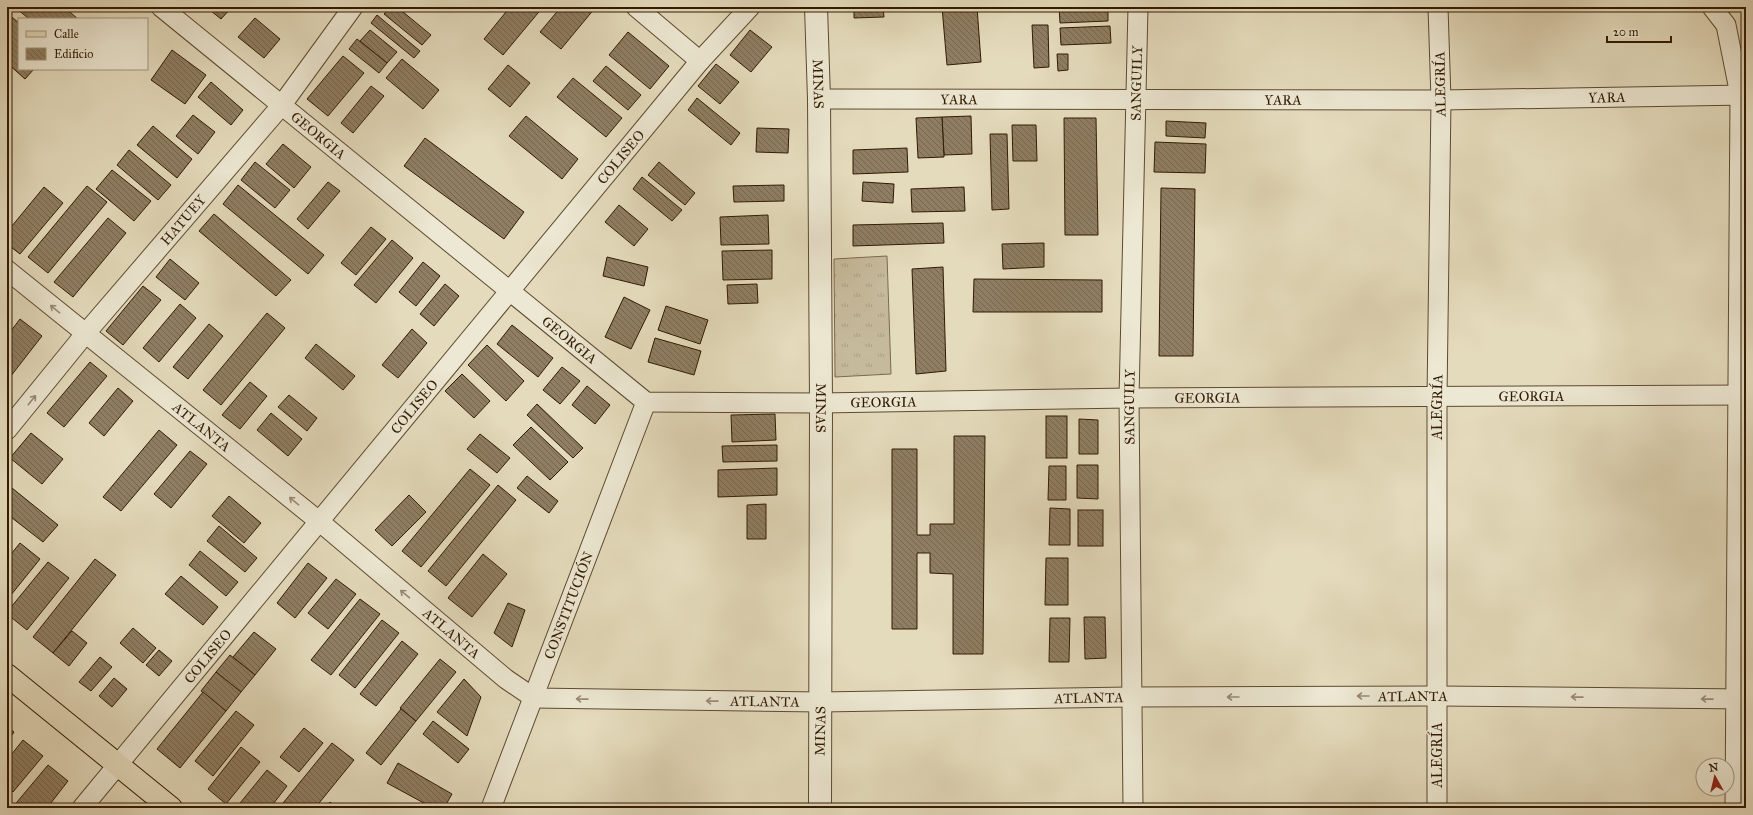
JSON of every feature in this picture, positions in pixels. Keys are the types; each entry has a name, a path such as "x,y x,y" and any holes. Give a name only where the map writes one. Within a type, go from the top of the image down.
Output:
{"main road":[{"path":"7,675 170,808"}],"street":[{"name":"GEORGIA","path":"161,7 509,292 646,402 821,403 1129,398 1437,398 1742,395"},
{"name":"HATUEY","path":"7,430 85,334 281,106 353,7"},
{"path":"636,7 700,61"},
{"name":"COLISEO","path":"82,808 700,61 750,7"},
{"name":"MINAS","path":"816,7 819,99 821,403 820,808"},
{"name":"SANGUILY","path":"1133,808 1130,697 1129,398 1138,7"},
{"name":"ALEGRÍA","path":"1437,808 1437,398 1441,100 1438,7"},
{"path":"1712,7 1726,25 1743,95 1741,699 1735,808"},
{"name":"YARA","path":"819,99 1441,100 1743,95"},
{"name":"ATLANTA","path":"7,270 320,522 506,679 534,698 821,702 1130,697 1437,696 1741,699"},
{"name":"CONSTITUCIÓN","path":"491,808 646,402"}],"green space":[{"path":"887,256 891,374 835,377 834,259"}],"building":[{"path":"15,7 64,7 77,18 28,18"},
{"path":"206,7 232,7 221,19"},
{"path":"390,7 397,7 431,35 422,45 384,14"},
{"path":"510,7 543,7 503,55 484,39"},
{"path":"561,7 595,8 561,49 540,32"},
{"path":"854,7 883,7 884,17 854,18"},
{"path":"942,7 977,7 981,62 947,65"},
{"path":"1059,7 1108,7 1108,21 1060,23"},
{"path":"7,13 18,22 18,70 33,70 25,79 7,63"},
{"path":"377,15 420,51 414,58 371,23"},
{"path":"255,18 280,39 264,58 238,37"},
{"path":"1032,25 1048,25 1049,67 1034,68"},
{"path":"1110,26 1111,43 1061,45 1060,28"},
{"path":"370,30 397,52 387,63 360,41"},
{"path":"750,30 772,47 751,72 730,55"},
{"path":"628,32 669,66 650,89 609,55"},
{"path":"357,39 387,63 379,73 349,49"},
{"path":"172,50 206,75 185,104 151,80"},
{"path":"1057,54 1068,54 1068,70 1058,71"},
{"path":"343,56 364,73 328,116 307,99"},
{"path":"402,59 439,90 423,109 386,78"},
{"path":"716,64 739,82 720,104 698,86"},
{"path":"508,65 530,83 510,107 488,89"},
{"path":"606,66 641,95 628,110 593,81"},
{"path":"573,78 622,118 606,137 557,97"},
{"path":"211,82 243,110 231,125 198,97"},
{"path":"371,86 384,96 353,133 341,123"},
{"path":"697,98 740,133 731,145 688,110"},
{"path":"193,115 215,132 198,154 176,136"},
{"path":"526,116 578,159 562,179 509,136"},
{"path":"971,116 972,154 944,155 942,117"},
{"path":"942,117 944,157 918,158 916,118"},
{"path":"1064,118 1096,118 1098,235 1065,235"},
{"path":"1166,121 1206,123 1205,138 1166,136"},
{"path":"1012,125 1036,125 1037,161 1013,161"},
{"path":"153,126 192,159 177,178 137,145"},
{"path":"757,128 789,129 788,153 756,152"},
{"path":"990,134 1007,134 1009,209 992,210"},
{"path":"425,138 524,212 504,239 404,166"},
{"path":"1155,142 1206,144 1205,173 1154,172"},
{"path":"283,144 311,167 294,188 266,164"},
{"path":"907,148 908,172 853,174 853,150"},
{"path":"129,150 171,185 158,200 117,165"},
{"path":"255,162 290,190 275,208 241,180"},
{"path":"659,162 695,193 685,205 648,175"},
{"path":"112,170 151,201 134,221 96,189"},
{"path":"642,177 682,210 672,221 633,189"},
{"path":"328,182 340,191 308,229 297,219"},
{"path":"863,182 894,184 893,203 862,201"},
{"path":"238,185 324,255 308,274 223,204"},
{"path":"784,185 784,201 734,202 733,186"},
{"path":"87,186 107,202 48,273 28,257"},
{"path":"44,187 63,203 20,254 7,244 7,232"},
{"path":"964,187 965,211 912,212 911,189"},
{"path":"1161,188 1195,189 1193,356 1159,356"},
{"path":"619,205 648,229 634,246 605,222"},
{"path":"214,214 291,280 276,296 199,231"},
{"path":"768,215 769,244 721,245 720,217"},
{"path":"108,218 126,233 73,297 54,282"},
{"path":"943,223 944,243 853,246 853,225"},
{"path":"371,227 386,239 356,275 341,263"},
{"path":"392,240 413,258 376,303 354,285"},
{"path":"1044,243 1044,267 1003,269 1002,244"},
{"path":"772,250 772,279 723,280 722,251"},
{"path":"607,257 648,267 644,286 603,276"},
{"path":"170,259 199,283 185,300 156,277"},
{"path":"423,262 440,276 416,306 399,292"},
{"path":"943,267 946,371 916,374 912,269"},
{"path":"974,279 1102,280 1102,312 973,312"},
{"path":"445,284 459,296 434,326 420,314"},
{"path":"757,284 758,303 728,304 727,285"},
{"path":"143,286 161,300 123,345 106,331"},
{"path":"624,297 650,310 631,349 605,337"},
{"path":"180,304 196,318 159,362 143,348"},
{"path":"666,306 708,320 700,344 658,330"},
{"path":"267,313 285,328 221,405 203,390"},
{"path":"20,319 42,336 7,381 7,336"},
{"path":"209,324 223,336 188,379 173,367"},
{"path":"512,325 553,358 538,377 497,344"},
{"path":"412,329 427,343 398,378 382,365"},
{"path":"655,338 701,351 694,375 648,362"},
{"path":"316,344 355,376 343,390 305,358"},
{"path":"487,345 524,381 506,401 468,365"},
{"path":"90,362 107,376 64,427 47,413"},
{"path":"562,367 580,381 560,404 543,390"},
{"path":"462,374 490,401 474,418 445,391"},
{"path":"250,382 267,396 240,429 222,415"},
{"path":"587,386 610,405 595,424 572,405"},
{"path":"118,388 133,401 104,436 89,423"},
{"path":"289,395 317,418 307,431 278,407"},
{"path":"537,404 583,448 573,458 527,415"},
{"path":"271,413 302,439 288,456 257,430"},
{"path":"775,414 776,440 732,442 731,415"},
{"path":"1046,416 1067,416 1067,458 1046,458"},
{"path":"1079,419 1098,420 1098,454 1079,454"},
{"path":"531,427 568,462 550,480 513,445"},
{"path":"159,430 177,445 121,511 103,497"},
{"path":"31,433 63,459 42,484 10,458"},
{"path":"480,434 510,458 497,473 467,449"},
{"path":"954,436 985,436 983,654 953,654 953,574 930,573 930,553 917,553 917,629 892,629 892,449 917,449 917,535 930,535 930,524 954,524"},
{"path":"777,445 777,461 723,462 722,446"},
{"path":"190,451 207,464 171,508 154,494"},
{"path":"1077,465 1098,465 1098,499 1077,498"},
{"path":"1049,466 1066,466 1066,500 1048,500"},
{"path":"777,468 777,495 718,497 718,470"},
{"path":"470,469 490,485 421,567 402,551"},
{"path":"527,476 558,501 549,513 517,488"},
{"path":"7,484 58,525 43,542 7,514"},
{"path":"498,485 516,500 446,586 428,571"},
{"path":"409,495 426,512 392,546 375,530"},
{"path":"229,496 261,523 244,543 212,516"},
{"path":"766,504 766,539 747,539 747,505"},
{"path":"1050,508 1070,509 1070,545 1049,545"},
{"path":"1078,510 1103,510 1103,546 1078,546"},
{"path":"219,526 257,558 245,572 207,541"},
{"path":"20,543 40,559 7,600 7,559"},
{"path":"200,551 238,582 226,596 189,565"},
{"path":"483,554 507,574 472,617 448,598"},
{"path":"1046,558 1068,558 1068,605 1045,605"},
{"path":"95,559 116,575 53,653 33,637"},
{"path":"48,562 69,578 27,630 7,614 7,612"},
{"path":"308,563 327,578 295,618 277,603"},
{"path":"181,576 218,607 203,625 165,594"},
{"path":"336,579 356,594 328,629 308,613"},
{"path":"360,599 380,614 331,675 311,660"},
{"path":"508,603 525,610 512,647 494,633"},
{"path":"1084,617 1105,617 1106,658 1085,659"},
{"path":"1050,618 1070,618 1069,662 1049,662"},
{"path":"382,620 399,633 355,688 339,675"},
{"path":"133,628 156,648 143,663 120,643"},
{"path":"72,631 87,643 69,666 53,653"},
{"path":"254,632 276,649 255,675 233,657"},
{"path":"402,641 418,654 376,706 360,694"},
{"path":"159,650 172,661 159,676 146,665"},
{"path":"230,655 255,675 241,692 216,672"},
{"path":"100,657 112,667 91,691 79,682"},
{"path":"440,659 456,672 416,721 400,708"},
{"path":"216,672 241,692 226,711 201,691"},
{"path":"114,678 127,689 112,707 99,696"},
{"path":"464,679 481,697 467,736 437,712"},
{"path":"203,692 226,711 180,768 157,749"},
{"path":"401,709 416,721 381,765 366,753"},
{"path":"236,711 254,725 213,776 195,761"},
{"path":"433,721 469,749 458,763 423,734"},
{"path":"7,727 14,732 7,742"},
{"path":"304,728 323,743 299,772 280,757"},
{"path":"23,740 43,756 13,792 7,787 7,760"},
{"path":"332,743 354,760 315,808 279,808"},
{"path":"241,747 260,762 226,804 208,789"},
{"path":"398,763 452,794 444,808 433,808 387,783"},
{"path":"48,765 68,781 47,808 12,808"},
{"path":"267,770 287,786 270,808 236,808"},
{"path":"330,802 337,808 325,808"}]}
